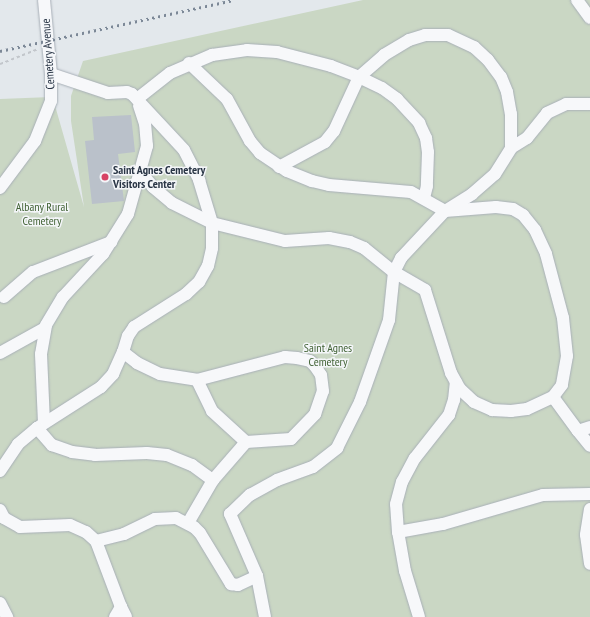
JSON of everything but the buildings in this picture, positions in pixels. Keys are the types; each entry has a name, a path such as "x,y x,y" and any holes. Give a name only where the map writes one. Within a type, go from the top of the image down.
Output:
{"lane":[{"name":"Cemetery Avenue","path":"0,188 26,155 43,127 51,101 51,74 44,0"},
{"path":"577,0 590,18"},
{"path":"279,167 325,142 334,131 359,77 392,50 418,37 440,34 464,41 488,60 505,86 511,114 511,148"},
{"path":"137,99 170,73 189,63 227,52 277,52 312,60 359,77 397,99 420,123 426,138 428,152 427,186 424,198"},
{"path":"141,172 153,187 172,203 212,223 285,242 329,238 350,242 364,248 394,272 422,287 428,295 448,365 456,382 474,402 499,411 527,409 553,397 562,384 567,356 566,335 552,269 535,230 523,215 513,209 486,207 445,211 424,198 404,191 351,188 312,181 279,167 255,148 219,89 189,63"},
{"path":"0,471 18,444 41,426 101,387 113,374 123,352 128,336 134,327 186,294 204,275 212,248 212,223 200,180 184,150 137,99 127,92 108,93 51,74"},
{"path":"137,99 147,138 141,172 132,203 112,242 89,271 64,297 45,328 41,354 41,426 52,445 72,452 95,455 142,453 167,456 192,465 213,480"},
{"path":"265,617 257,576 230,514 250,495 277,480 313,467 337,448 360,402 389,320 394,272 401,258 445,211 472,194 495,174 511,148 523,141 547,113 559,106 572,103 590,104"},
{"path":"4,297 33,272 112,242"},
{"path":"0,353 45,328"},
{"path":"123,352 137,363 160,374 198,380 285,358 303,359 315,366 321,375 323,391 318,410 308,424 291,439 246,442 213,480 188,523"},
{"path":"198,380 212,411 246,442"},
{"path":"419,617 405,572 398,532 396,504 402,482 415,458 449,415 454,400 456,382"},
{"path":"553,397 590,446"},
{"path":"578,432 590,427"},
{"path":"398,532 443,524 543,496 590,494"},
{"path":"590,509 586,535 590,564"},
{"path":"0,510 4,518 20,527 70,525 86,532 96,541 121,614"},
{"path":"96,541 124,534 149,521 163,517 176,518 188,523 200,533 231,584 238,585 257,576"},
{"path":"0,602 7,617"}],"path":[{"path":"0,64 48,46"}],"green space":[{"name":"Saint Agnes Cemetery","path":"363,0 590,0 590,617 0,617 0,99 51,97 54,102 84,207 71,121 71,96 83,61"}],"railway":[{"path":"0,51 234,0"}],"place":[{"name":"Saint Agnes Cemetery Visitors Center","path":"105,177"}],"park label":[{"name":"Albany Rural Cemetery","path":"42,214"}]}
